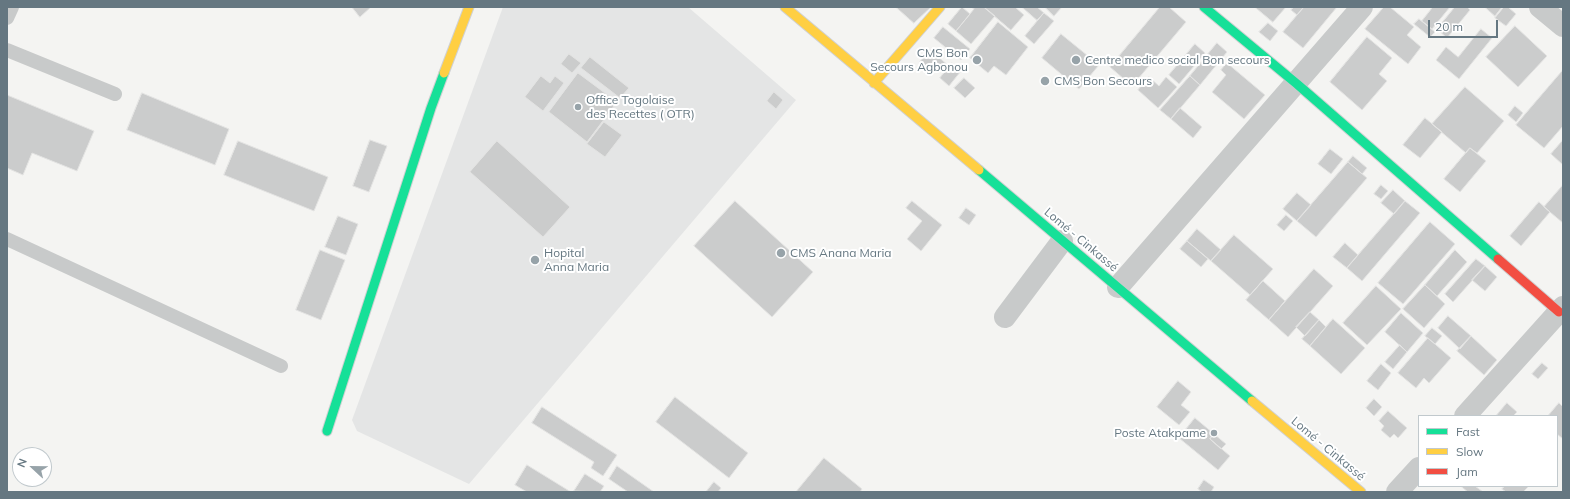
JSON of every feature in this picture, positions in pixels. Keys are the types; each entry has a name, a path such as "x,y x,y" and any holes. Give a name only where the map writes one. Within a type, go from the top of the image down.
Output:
{"main road":[{"path":"327,431 431,108 469,7"},
{"name":"Lomé - Cinkassé","path":"785,7 1361,492"},
{"path":"874,82 940,7"},
{"path":"1204,7 1297,84 1561,309"}],"street":[{"path":"1118,287 1297,84 1362,7"},
{"path":"1540,7 1563,26"},
{"path":"1005,317 1062,241"},
{"path":"1466,415 1561,309"},
{"path":"1397,492 1418,469"}],"lane":[{"path":"7,18 12,7"},
{"path":"7,50 115,94"},
{"path":"7,239 281,366"}],"shaded area":[{"name":"Hopital Anna Maria","path":"503,7 688,7 796,100 469,484 357,431 352,420"}],"building":[{"path":"352,7 371,7 360,17"},
{"path":"896,7 931,7 914,23"},
{"path":"962,7 970,14 956,31 948,24"},
{"path":"971,7 984,7 995,16 971,44 956,31 974,9"},
{"path":"984,7 1015,7 1024,15 1011,30"},
{"path":"1022,7 1037,7 1044,13 1037,20"},
{"path":"1045,7 1062,7 1054,16"},
{"path":"1160,7 1169,7 1186,22 1132,86 1110,67"},
{"path":"1255,7 1286,7 1273,22"},
{"path":"1294,7 1304,7 1297,15 1291,10"},
{"path":"1304,7 1337,7 1303,48 1283,32"},
{"path":"1384,7 1390,7 1414,27 1407,35 1421,47 1408,64 1365,29"},
{"path":"1433,7 1450,7 1432,29 1422,21"},
{"path":"1455,7 1467,7 1470,10 1447,38 1437,29"},
{"path":"1485,7 1502,7 1495,16"},
{"path":"1504,7 1508,7 1516,14 1506,26 1495,18"},
{"path":"1044,13 1054,21 1034,44 1025,36"},
{"path":"1419,19 1435,32 1430,37 1414,24"},
{"path":"998,22 1028,47 1006,75 994,66 988,73 970,58"},
{"path":"1268,23 1278,31 1270,41 1259,32"},
{"path":"1515,26 1547,56 1518,87 1486,57"},
{"path":"943,27 970,49 961,60 934,38"},
{"path":"1481,29 1492,38 1459,79 1436,60 1446,47 1458,57"},
{"path":"1061,34 1099,65 1079,89 1042,58"},
{"path":"1367,37 1392,58 1379,74 1387,81 1362,110 1330,82"},
{"path":"1217,43 1227,52 1200,85 1190,76"},
{"path":"1195,44 1205,53 1179,84 1169,75"},
{"path":"930,50 949,66 944,72 935,64 930,71 920,62"},
{"path":"569,54 581,63 572,73 561,64"},
{"path":"590,57 629,88 620,98 581,68"},
{"path":"952,63 961,71 949,86 940,78"},
{"path":"1227,63 1265,95 1244,119 1212,92 1226,75 1221,70"},
{"path":"1563,70 1563,126 1544,148 1516,125"},
{"path":"578,73 617,102 587,142 549,112"},
{"path":"541,76 550,83 555,76 564,83 543,111 525,97"},
{"path":"1190,76 1200,85 1171,119 1160,110"},
{"path":"1149,77 1159,86 1166,77 1177,87 1158,108 1138,90"},
{"path":"964,78 975,88 965,98 954,88"},
{"path":"1465,87 1504,121 1477,153 1470,148 1466,153 1432,124"},
{"path":"774,92 783,100 776,109 767,101"},
{"path":"142,93 229,129 215,165 127,130"},
{"path":"7,95 94,131 77,171 32,153 23,175 7,168"},
{"path":"1515,106 1523,113 1516,122 1508,115"},
{"path":"1180,108 1202,127 1193,138 1171,119"},
{"path":"1425,118 1442,132 1420,158 1403,145"},
{"path":"604,122 622,135 605,157 587,144"},
{"path":"370,140 387,146 369,192 353,186"},
{"path":"1563,140 1563,165 1551,154"},
{"path":"238,141 328,177 314,211 224,175"},
{"path":"497,141 570,207 543,237 470,172"},
{"path":"1470,148 1486,161 1460,192 1444,179"},
{"path":"1330,149 1343,159 1331,174 1318,164"},
{"path":"1353,156 1367,168 1362,174 1348,162"},
{"path":"1348,162 1367,178 1316,237 1297,221"},
{"path":"1381,185 1388,191 1381,199 1374,194"},
{"path":"1563,185 1563,223 1544,207"},
{"path":"1393,190 1405,201 1394,214 1381,203"},
{"path":"1297,193 1311,205 1297,221 1283,209"},
{"path":"735,201 813,272 772,317 694,246"},
{"path":"912,201 942,225 921,251 907,239 922,221 906,208"},
{"path":"1405,201 1420,213 1362,281 1347,268"},
{"path":"1539,202 1550,212 1521,246 1510,236"},
{"path":"966,208 976,215 969,225 959,218"},
{"path":"1286,215 1293,221 1284,231 1277,225"},
{"path":"338,216 358,224 346,255 325,247"},
{"path":"1430,222 1455,244 1403,304 1378,283"},
{"path":"1197,229 1221,250 1211,261 1187,241"},
{"path":"1234,235 1273,269 1250,295 1211,261"},
{"path":"1187,241 1208,259 1201,267 1180,249"},
{"path":"1345,243 1358,255 1347,268 1333,257"},
{"path":"320,250 345,260 321,320 296,310"},
{"path":"1455,250 1467,262 1437,296 1425,285"},
{"path":"1476,259 1485,266 1453,302 1445,294"},
{"path":"1485,266 1497,277 1485,291 1472,280"},
{"path":"1314,269 1333,286 1288,337 1269,320"},
{"path":"1263,281 1285,301 1269,320 1246,300"},
{"path":"1425,285 1445,304 1424,328 1403,309"},
{"path":"1376,286 1401,309 1367,345 1343,323"},
{"path":"1310,312 1319,320 1305,336 1296,327"},
{"path":"1401,313 1423,333 1407,352 1385,332"},
{"path":"1448,316 1471,336 1460,349 1438,328"},
{"path":"1333,319 1365,348 1341,374 1310,346"},
{"path":"1319,320 1326,327 1310,346 1302,339"},
{"path":"1432,328 1442,336 1435,344 1425,336"},
{"path":"1471,336 1497,360 1484,375 1457,351"},
{"path":"1428,338 1451,358 1429,383 1424,378 1416,388 1398,373"},
{"path":"1400,345 1407,352 1393,369 1385,362"},
{"path":"1542,363 1548,368 1538,379 1532,374"},
{"path":"1381,364 1391,373 1378,390 1367,381"},
{"path":"1178,381 1191,392 1181,405 1190,412 1179,425 1157,407"},
{"path":"675,397 748,453 729,478 656,422"},
{"path":"1374,399 1382,407 1374,416 1366,408"},
{"path":"1507,403 1517,412 1514,415 1497,415"},
{"path":"1559,403 1563,407 1563,439 1558,435 1558,415 1549,415"},
{"path":"542,407 617,455 603,476 591,468 594,462 532,423"},
{"path":"1388,411 1407,428 1398,438 1394,434 1390,438 1381,430 1384,426 1379,421"},
{"path":"1195,418 1214,434 1210,439 1230,456 1218,470 1179,438"},
{"path":"1214,434 1226,444 1221,449 1210,439"},
{"path":"824,458 862,489 860,492 796,492"},
{"path":"527,465 571,492 527,492 515,485"},
{"path":"617,466 654,492 628,492 609,479"},
{"path":"585,474 604,486 600,492 574,491"},
{"path":"1204,480 1214,487 1211,492 1202,492 1198,489"},
{"path":"714,482 721,488 718,492 706,492"},
{"path":"1462,487 1476,487 1483,492 1468,492"},
{"path":"1504,487 1528,487 1523,492 1506,492 1502,489"}],"traffic: fast":[{"path":"1204,7 1297,84 1498,259"},
{"path":"327,431 431,108 444,73"},
{"path":"979,170 1252,401"}],"traffic: slow":[{"path":"444,73 469,7"},
{"path":"785,7 979,170"},
{"path":"874,83 940,7"},
{"path":"1252,401 1361,492"}],"traffic: jam":[{"path":"1498,259 1559,312"}],"place":[{"name":"CMS Bon Secours Agbonou","path":"977,60"},
{"name":"Centre medico social Bon secours","path":"1076,60"},
{"name":"CMS Bon Secours","path":"1045,81"},
{"name":"Office Togolaise des Recettes ( OTR)","path":"578,107"},
{"name":"CMS Anana Maria","path":"781,253"},
{"name":"Hopital Anna Maria","path":"535,260"},
{"name":"Poste Atakpame","path":"1214,433"}]}
